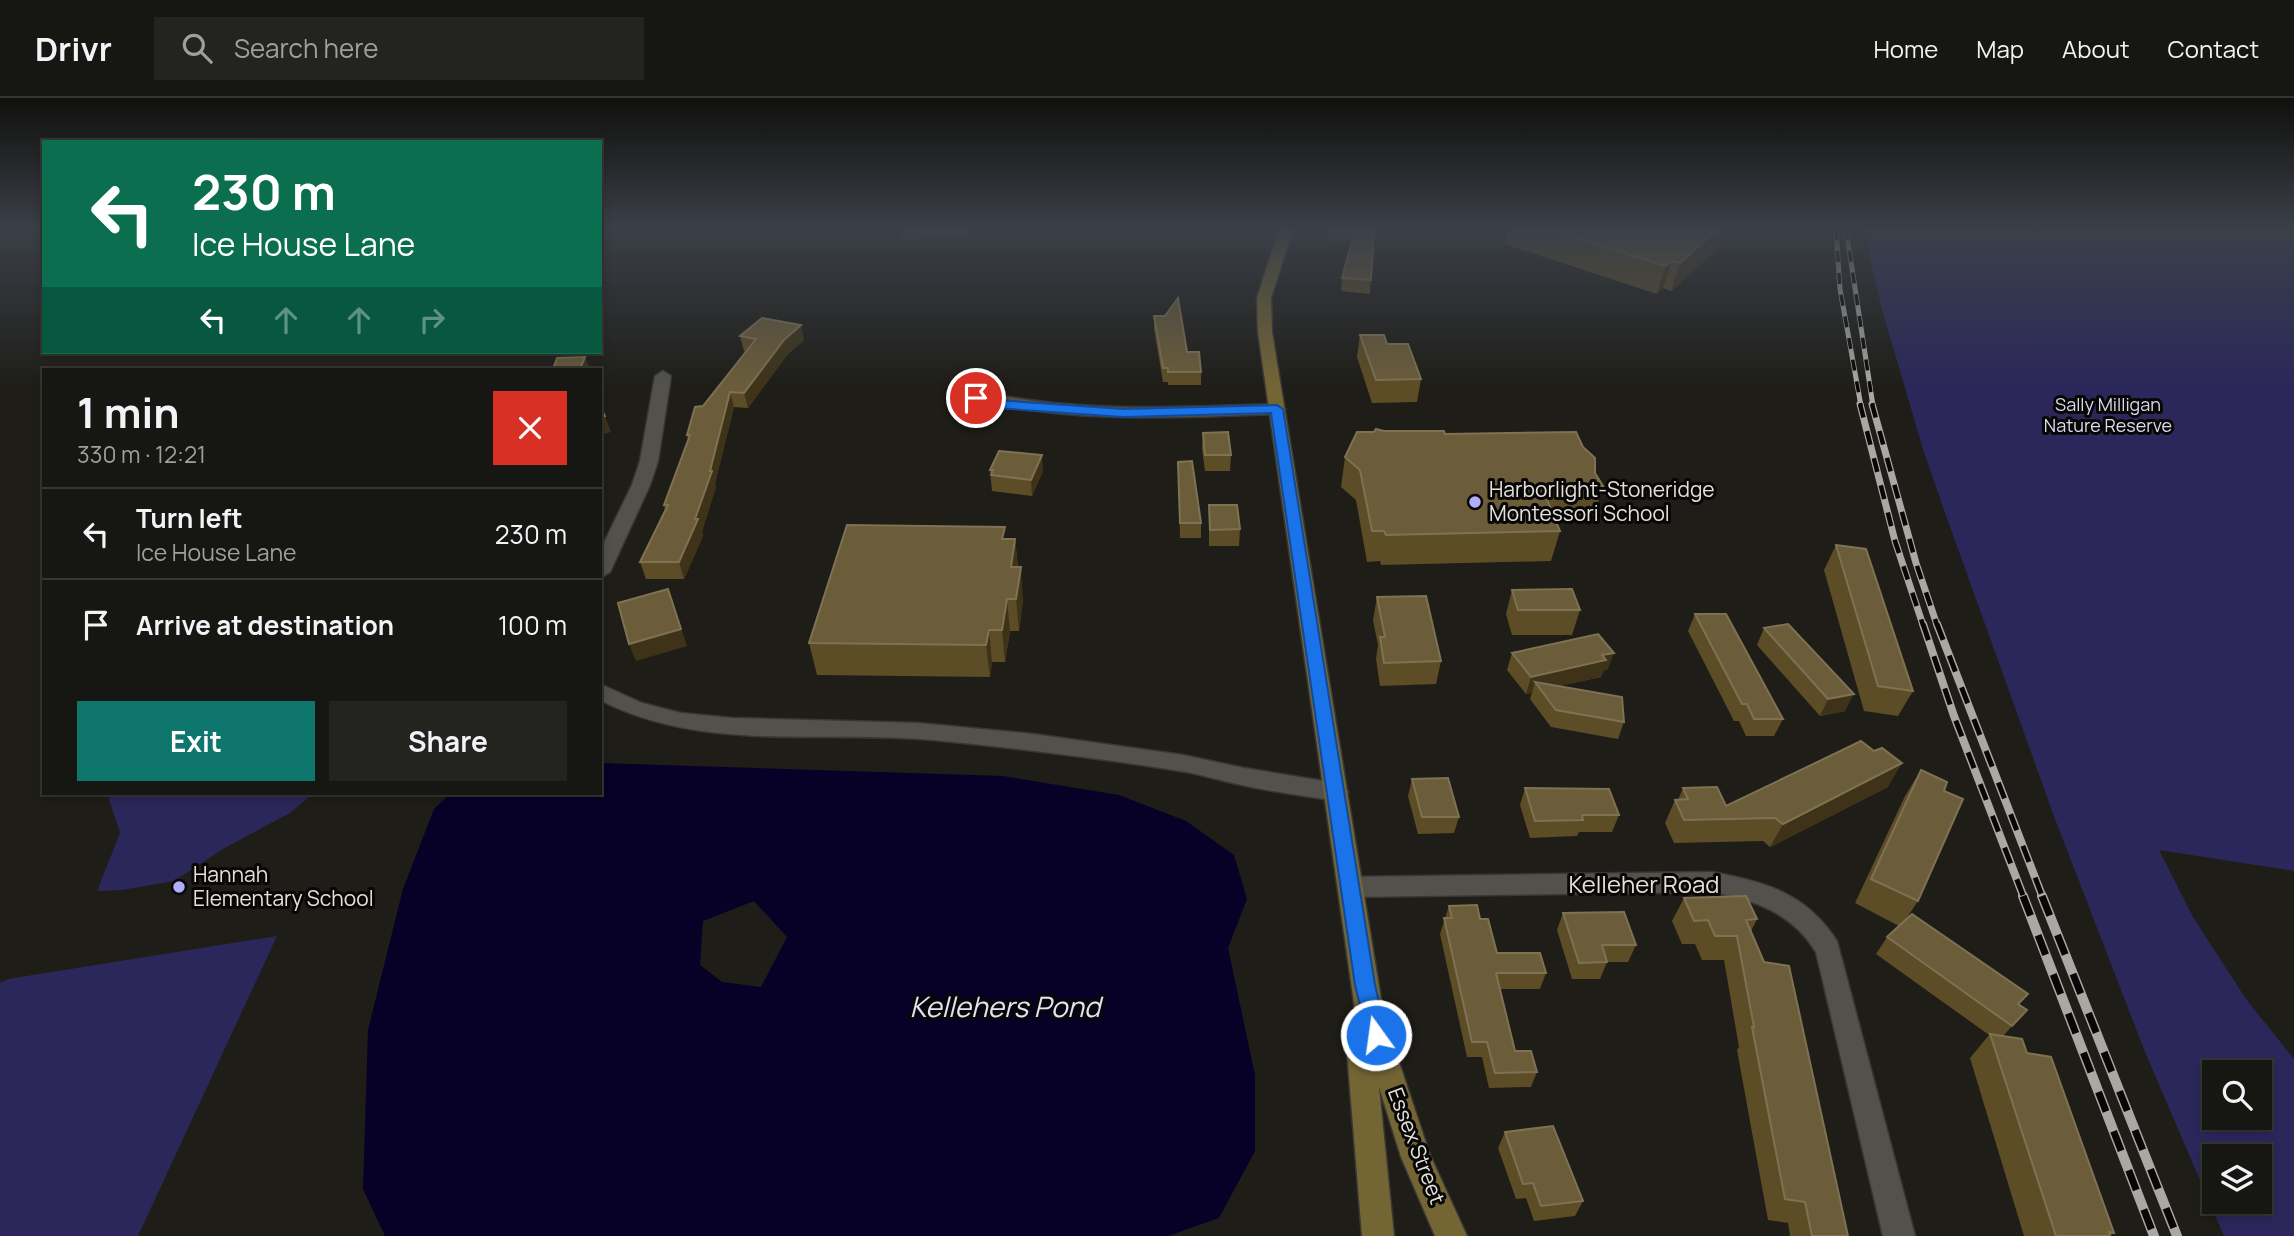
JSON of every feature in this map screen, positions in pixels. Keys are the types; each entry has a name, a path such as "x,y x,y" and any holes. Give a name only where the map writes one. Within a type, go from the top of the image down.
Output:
{"main road":[{"name":"Essex Street","path":"1268,282 1264,299 1265,332 1370,1017 1416,1157 1451,1236"},
{"path":"1370,1017 1360,1040 1378,1236"}],"street":[{"path":"602,568 641,485 649,461 663,376"},
{"path":"956,391 995,404 1123,413 1277,409"},
{"path":"602,692 635,709 681,721 732,726 918,731 1033,742 1183,763 1244,777 1336,792"},
{"name":"Kelleher Road","path":"1350,887 1712,882 1754,889 1784,905 1810,922 1828,948 1899,1236"}],"green space":[{"name":"Sally Milligan Nature Reserve","path":"1876,282 2294,282 2294,871 2159,850 2193,917 2246,999 2294,1059 2294,1236 2224,1236 2215,1214 2272,1214 2272,1144 2202,1144 2202,1185 2145,1052 2055,819 1922,446"},
{"path":"108,795 312,795 290,813 223,849 174,881 122,890 97,891 120,833"},
{"path":"277,936 138,1236 0,1236 0,983 8,979"}],"water":[{"name":"Kellehers Pond","path":"602,763 1003,776 1119,795 1186,821 1234,855 1247,899 1228,948 1255,1075 1255,1151 1219,1218 1168,1236 385,1236 363,1189 368,1030 403,889 434,809 449,795 602,795","holes":["754,901 787,937 761,987 722,982 700,965 703,921"]}],"building":[{"path":"1178,298 1187,352 1199,352 1201,372 1168,372 1168,368 1163,368 1154,316 1165,316"},
{"path":"762,318 801,325 784,340 744,393 730,392 712,471 695,519 698,519 679,562 640,562 668,505 664,505 690,435 687,435 695,407 703,406 756,339 740,336"},
{"path":"1360,335 1384,335 1387,344 1408,344 1421,379 1376,380"},
{"path":"585,357 580,368 553,368 557,358"},
{"path":"1376,429 1444,431 1445,434 1576,432 1583,447 1595,458 1595,473 1603,486 1541,485 1560,531 1386,535 1384,531 1372,531 1360,470 1345,457 1357,432 1374,432"},
{"path":"1228,432 1231,455 1205,455 1203,433"},
{"path":"999,451 1042,455 1031,480 991,475 993,470 990,470"},
{"path":"1192,461 1201,523 1180,523 1178,462"},
{"path":"1209,505 1237,505 1240,529 1210,530"},
{"path":"847,525 1005,527 1002,539 1015,539 1011,567 1021,567 1016,599 1007,599 1002,630 989,630 986,645 809,643"},
{"path":"1836,545 1866,549 1913,691 1878,686"},
{"path":"668,589 681,629 629,644 618,603"},
{"path":"1572,589 1580,610 1518,610 1512,590"},
{"path":"1426,596 1441,661 1384,663 1380,637 1385,637 1377,597"},
{"path":"1695,614 1726,614 1783,719 1754,719 1747,704 1742,704"},
{"path":"1788,624 1854,694 1828,699 1764,628"},
{"path":"1598,634 1614,653 1602,655 1606,660 1531,677 1512,653"},
{"path":"1535,682 1622,697 1624,722 1556,710"},
{"path":"1861,741 1874,751 1882,748 1902,763 1783,824 1775,818 1684,820 1675,800 1688,799 1683,788 1717,787 1726,806"},
{"path":"1921,770 1947,782 1944,791 1963,799 1918,901 1871,879"},
{"path":"1448,778 1459,817 1422,817 1412,779"},
{"path":"1525,788 1609,789 1619,815 1582,815 1583,820 1535,821"},
{"path":"1746,896 1757,919 1746,920 1764,962 1789,966 1848,1236 1812,1236 1805,1202 1785,1199 1737,936 1715,936 1708,920 1694,921 1684,898"},
{"path":"1477,905 1480,919 1488,919 1497,953 1540,953 1546,973 1496,973 1515,1051 1531,1051 1537,1072 1495,1073 1487,1042 1472,1042 1444,918 1452,918 1449,906"},
{"path":"1624,912 1636,945 1602,945 1607,962 1579,963 1563,913"},
{"path":"1912,914 2028,994 2018,1004 2027,1010 2012,1026 1887,937"},
{"path":"1990,1034 2022,1039 2027,1053 2051,1057 2114,1233 2109,1232 2110,1236 2056,1236"},
{"path":"1553,1126 1583,1201 1541,1206 1533,1183 1523,1184 1505,1132"}],"railway":[{"path":"1840,282 1861,406"},
{"path":"1854,282 1873,406"},
{"path":"1860,404 1895,541 1923,625"},
{"path":"1872,404 1916,563 1937,625"},
{"path":"1923,624 1954,716 2024,898"},
{"path":"1937,624 2043,898"},
{"path":"2023,896 2154,1236"},
{"path":"2042,896 2177,1236"}],"place":[{"name":"Harborlight-Stoneridge Montessori School","path":"1475,502"},
{"name":"Hannah Elementary School","path":"179,887"}],"route":[{"path":"976,398 995,404 1123,413 1277,409 1370,1017 1376,1035"}]}
